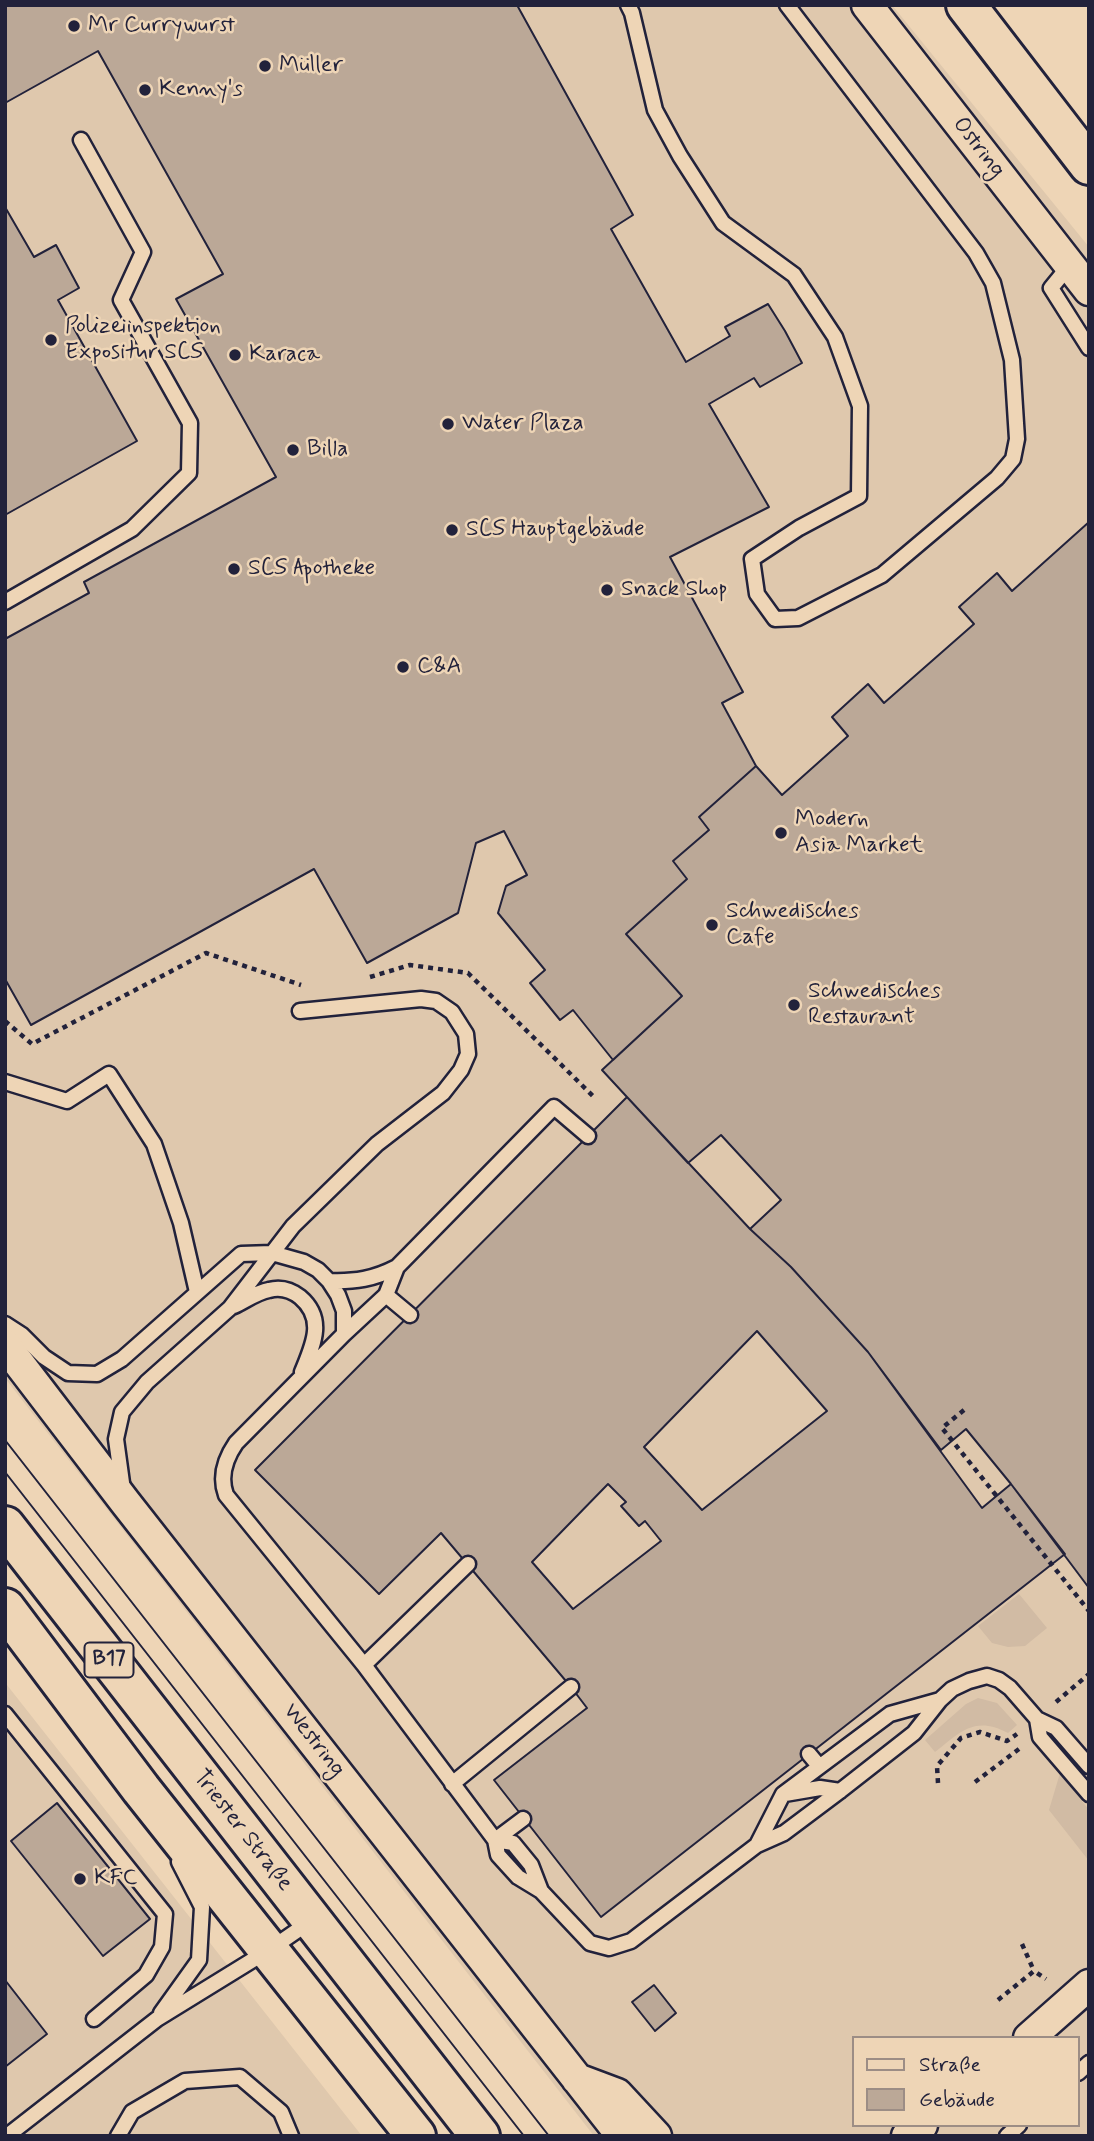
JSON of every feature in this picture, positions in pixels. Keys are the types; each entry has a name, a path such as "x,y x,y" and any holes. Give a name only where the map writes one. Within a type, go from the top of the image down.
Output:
{"main road":[{"path":"966,5 1089,164"},
{"name":"Triester Straße","path":"5,1526 480,2136"},
{"name":"B17","path":"5,1608 141,1789 416,2136"}],"street":[{"name":"Ostring","path":"867,5 1089,290"},
{"name":"Westring","path":"5,1345 622,2136"},
{"path":"1031,2036 1089,1985"},
{"path":"577,2079 617,2094 656,2136"}],"lane":[{"path":"628,5 655,110 680,156 723,223 794,275 835,337 860,406 859,496 799,528 752,559 757,594 775,619 798,618 882,575 997,478 1013,459 1017,439 1013,360 993,283 976,253 787,5"},
{"path":"5,602 132,529 189,473 190,423 121,300 143,252 81,140"},
{"path":"1069,266 1051,288 1089,348"},
{"path":"125,1502 116,1439 122,1412 147,1382 230,1308 293,1226 377,1144 443,1093 461,1070 468,1054 466,1034 452,1012 436,1002 421,999 300,1011"},
{"path":"5,1082 67,1101 109,1074 154,1143 181,1223 197,1292"},
{"path":"329,1281 353,1282 377,1277 397,1266 554,1107 588,1136"},
{"path":"5,1324 22,1335 44,1357 68,1373 97,1374 122,1359 241,1254 272,1253 304,1262 318,1270 329,1281 344,1311 344,1334"},
{"path":"397,1266 386,1295 236,1443 229,1454 222,1483 226,1495 364,1665 495,1840 513,1843 531,1865 541,1891 590,1942 609,1948 631,1941 757,1845 784,1833 840,1791 914,1733 952,1689 969,1681 987,1676 999,1680 1010,1688 1037,1719 1056,1728 1089,1766"},
{"path":"230,1308 268,1290 290,1290 300,1297 313,1312 317,1322 314,1342 300,1378"},
{"path":"386,1295 410,1315"},
{"path":"364,1665 468,1564"},
{"path":"452,1784 571,1687"},
{"path":"757,1845 783,1794 890,1714 940,1700"},
{"path":"5,1714 165,1914 162,1947 146,1975 94,2019"},
{"path":"1037,1719 1040,1737 1089,1794"},
{"path":"809,1754 819,1766"},
{"path":"773,1783 783,1794"},
{"path":"783,1794 820,1788 840,1791"},
{"path":"141,1789 202,1908 199,1960 157,2018"},
{"path":"495,1840 523,1819"},
{"path":"7,2136 157,2018 270,1950 312,1920"},
{"path":"118,2136 132,2112 185,2081 240,2077 281,2112 291,2135"}],"path":[{"path":"964,1410 942,1428 1089,1611"},
{"path":"938,1783 937,1766 961,1738 980,1732 1007,1741 1089,1674"},
{"path":"975,1782 1020,1748"},
{"path":"1022,1944 1034,1970"}],"shaded area":[{"path":"5,5 892,5 1089,247 1089,2136 594,2136 5,1378"},
{"path":"1019,1594 1047,1628 1025,1646 1008,1647 992,1643 978,1626"},
{"path":"5,1682 7,1685 362,2136 5,2136"},
{"path":"978,1698 997,1703 1017,1725 1008,1733 986,1726 968,1728 935,1752 925,1740 966,1704"},
{"path":"1060,1773 1089,1810 1089,1861 1049,1810"}],"building":[{"name":"SCS Hauptgebäude","path":"5,5 517,5 633,215 611,229 686,362 730,336 725,327 768,304 785,331 802,363 760,387 754,378 709,404 769,507 670,557 743,692 722,703 756,766 699,817 709,830 673,861 687,879 626,934 682,996 613,1060 573,1010 560,1020 530,983 545,970 498,913 506,886 527,875 504,831 476,843 458,913 367,963 314,869 31,1025 5,979 5,639 89,593 84,582 276,477 176,299 223,274 98,51 5,103"},
{"path":"5,207 34,257 56,245 79,288 58,300 137,441 5,515"},
{"path":"1089,522 1089,1588 966,1429 941,1450 868,1352 791,1267 750,1229 781,1200 721,1135 688,1163 602,1070 682,996 626,934 687,879 673,861 709,830 699,817 756,766 782,795 848,736 832,717 868,684 884,703 974,624 959,607 997,573 1012,591"},
{"path":"627,1097 750,1229 791,1267 868,1352 982,1508 1011,1484 1065,1554 601,1917 494,1780 587,1708 571,1687 441,1533 379,1594 255,1470","holes":["757,1331 827,1411 702,1510 644,1447","608,1484 626,1502 621,1506 639,1526 645,1521 661,1541 573,1609 532,1562"]},
{"name":"KFC","path":"57,1803 150,1919 103,1956 11,1841"},
{"path":"5,1980 47,2034 5,2067"},
{"path":"654,1985 676,2013 655,2031 632,2002"}],"tram line":[{"path":"5,1440 549,2136"},
{"path":"5,1472 524,2136"}],"place":[{"name":"Mr Currywurst","path":"74,26"},
{"name":"Müller","path":"265,66"},
{"name":"Kenny's","path":"145,90"},
{"name":"Polizeiinspektion Expositur SCS","path":"51,340"},
{"name":"Karaca","path":"235,355"},
{"name":"Water Plaza","path":"448,424"},
{"name":"Billa","path":"293,450"},
{"name":"SCS Hauptgebäude","path":"452,530"},
{"name":"SCS Apotheke","path":"234,569"},
{"name":"Snack Shop","path":"607,590"},
{"name":"C&A","path":"403,667"},
{"name":"Modern Asia Market","path":"781,833"},
{"name":"Schwedisches Cafe","path":"712,925"},
{"name":"Schwedisches Restaurant","path":"794,1005"},
{"name":"KFC","path":"80,1879"}]}
